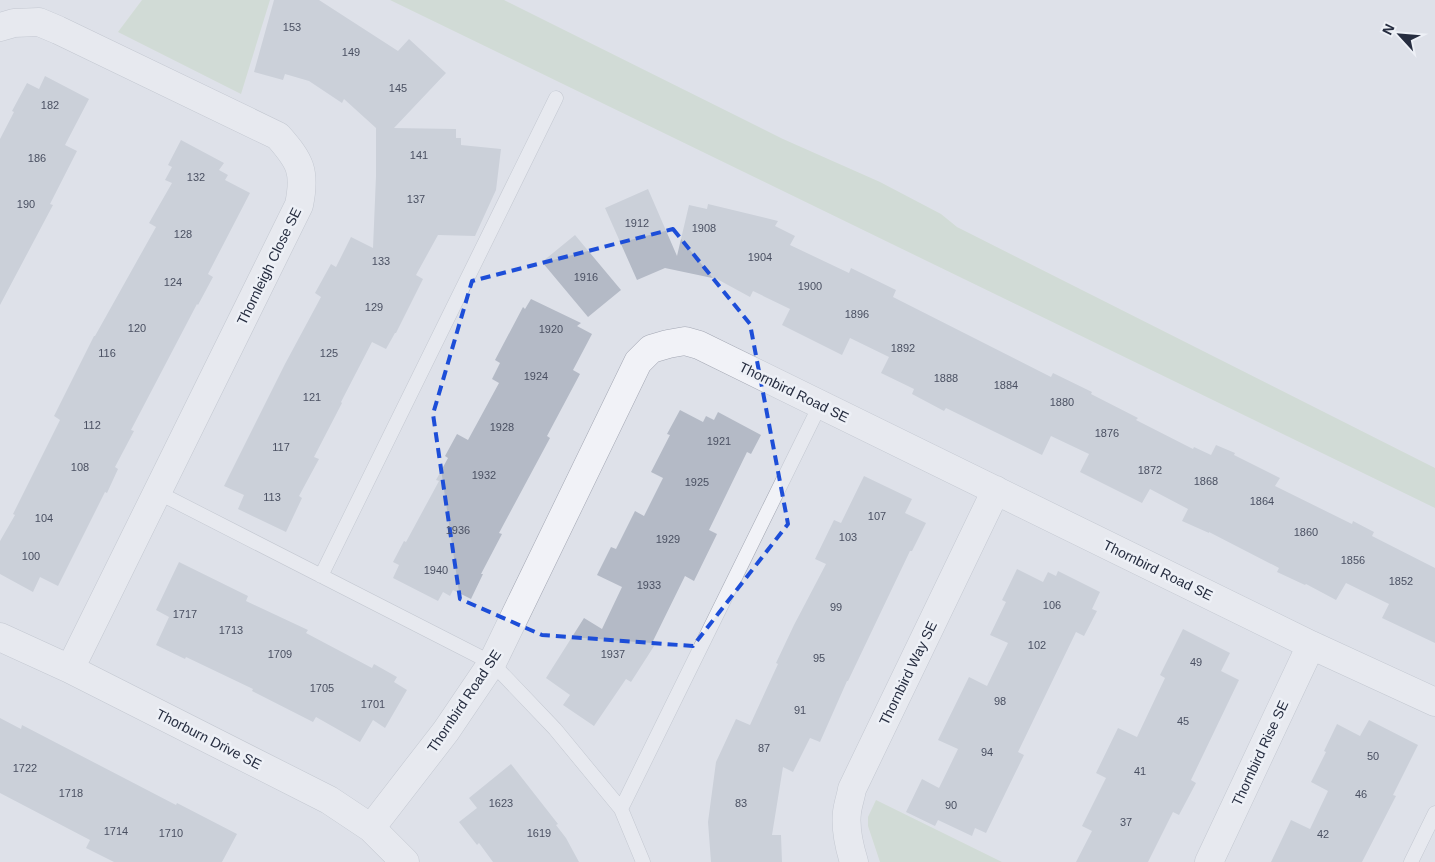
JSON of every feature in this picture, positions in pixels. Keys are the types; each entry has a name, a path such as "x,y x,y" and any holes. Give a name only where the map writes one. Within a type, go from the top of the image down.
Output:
{"street":[{"name":"Thornleigh Close SE","path":"0,27 14,23 39,22 278,136 293,152 300,168 303,186 300,204 70,669"},
{"name":"Thornbird Road SE","path":"371,828 446,731 492,664 638,362 651,350 685,341 699,345 1311,645 1435,702"},
{"name":"Thornbird Way SE","path":"854,862 847,830 847,812 852,789 996,490"},
{"name":"Thorburn Drive SE","path":"0,637 70,669 329,800 371,828 404,862"},
{"name":"Thornbird Rise SE","path":"1209,862 1311,645"}],"lane":[{"path":"322,576 556,98"},
{"path":"621,809 820,405"},
{"path":"157,492 492,664 555,729 621,809 643,862"},
{"path":"1411,862 1435,813"}],"highlighted area":[{"path":"673,229 750,324 788,524 693,646 542,635 460,599 433,414 472,281"}],"green space":[{"path":"142,0 270,0 241,94 118,32"},
{"path":"390,0 504,0 783,139 880,182 941,214 957,227 1435,468 1435,508"},
{"path":"876,800 1002,862 880,862 868,826 868,817"}],"building":[{"path":"274,0 319,0 398,51 409,39 446,73 394,128 456,129 456,138 461,138 461,145 501,149 496,190 475,236 438,235 416,275 423,279 396,333 386,349 372,342 341,402 314,457 319,459 299,496 302,498 286,532 238,509 244,495 224,486 321,297 315,293 331,264 336,267 351,237 373,248 376,128 344,99 342,103 309,81 285,74 283,80 254,72"},
{"path":"45,76 89,99 65,145 77,151 50,204 53,205 0,305 0,139 27,83 39,89"},
{"path":"181,140 224,163 219,170 228,175 225,180 250,193 208,274 213,277 131,430 134,431 115,467 118,469 107,493 105,492 58,586 40,577 33,592 0,574 0,541 15,515 13,514 60,420 54,416 94,336 156,227 149,223 172,183 165,180 172,167 168,165"},
{"path":"648,189 677,256 689,205 707,209 708,204 778,221 775,226 795,236 790,245 849,273 851,268 896,290 893,297 1051,377 1053,373 1092,392 1091,394 1138,418 1136,420 1193,449 1194,447 1211,455 1216,445 1235,453 1234,455 1280,478 1275,486 1352,524 1353,521 1374,532 1372,536 1435,568 1435,643 1382,618 1389,604 1346,583 1336,600 1306,584 1277,572 1279,568 1209,532 1182,521 1188,509 1150,489 1142,503 1080,472 1089,454 1051,436 1042,455 946,408 944,411 912,394 914,389 881,373 889,357 850,338 842,355 782,325 790,309 753,291 750,297 717,279 665,268 637,280 605,208"},
{"path":"575,235 621,290 588,317 542,262"},
{"path":"531,299 581,323 577,326 592,334 573,370 580,374 547,436 550,438 499,533 502,534 481,574 483,574 471,599 453,590 450,596 443,592 438,601 393,578 399,565 393,562 439,481 436,480 448,458 445,456 457,434 468,440 499,383 492,379 500,363 495,360 523,307 525,309"},
{"path":"680,410 703,422 706,416 714,420 718,412 761,435 751,454 747,452 709,530 717,534 694,581 685,576 653,641 656,643 631,682 626,679 594,726 563,705 570,695 546,678 584,618 602,629 622,587 597,575 611,547 616,549 635,511 644,516 663,478 651,472 670,435 667,434"},
{"path":"864,476 912,499 905,513 926,523 912,551 910,551 847,681 820,742 810,738 793,772 783,767 772,835 781,835 782,862 711,862 708,822 716,762 736,719 750,725 778,664 776,663 826,564 815,559 834,520 841,523"},
{"path":"179,562 248,596 246,601 308,630 306,633 372,668 374,664 397,677 394,682 407,690 385,728 373,720 360,742 316,717 313,722 252,691 253,689 156,645 169,617 156,610"},
{"path":"1017,569 1043,582 1048,572 1056,576 1058,571 1100,592 1092,609 1097,611 1084,636 1076,632 1018,752 1024,755 986,833 975,828 972,836 938,820 935,826 906,812 922,779 939,788 958,749 938,740 969,677 987,686 1008,643 990,635 1006,602 1002,600"},
{"path":"1183,629 1230,653 1221,671 1239,680 1191,780 1196,783 1179,815 1173,812 1148,862 1076,862 1092,831 1082,826 1106,778 1096,773 1118,728 1137,737 1165,678 1160,675"},
{"path":"0,718 21,729 22,725 176,805 177,803 237,834 222,862 114,862 86,848 90,840 0,793"},
{"path":"1369,720 1418,745 1393,795 1396,796 1362,862 1271,862 1291,820 1310,829 1328,791 1311,782 1337,724 1360,736"},
{"path":"511,764 558,824 556,825 566,838 579,862 493,862 479,843 477,845 459,822 477,808 469,798"}]}
